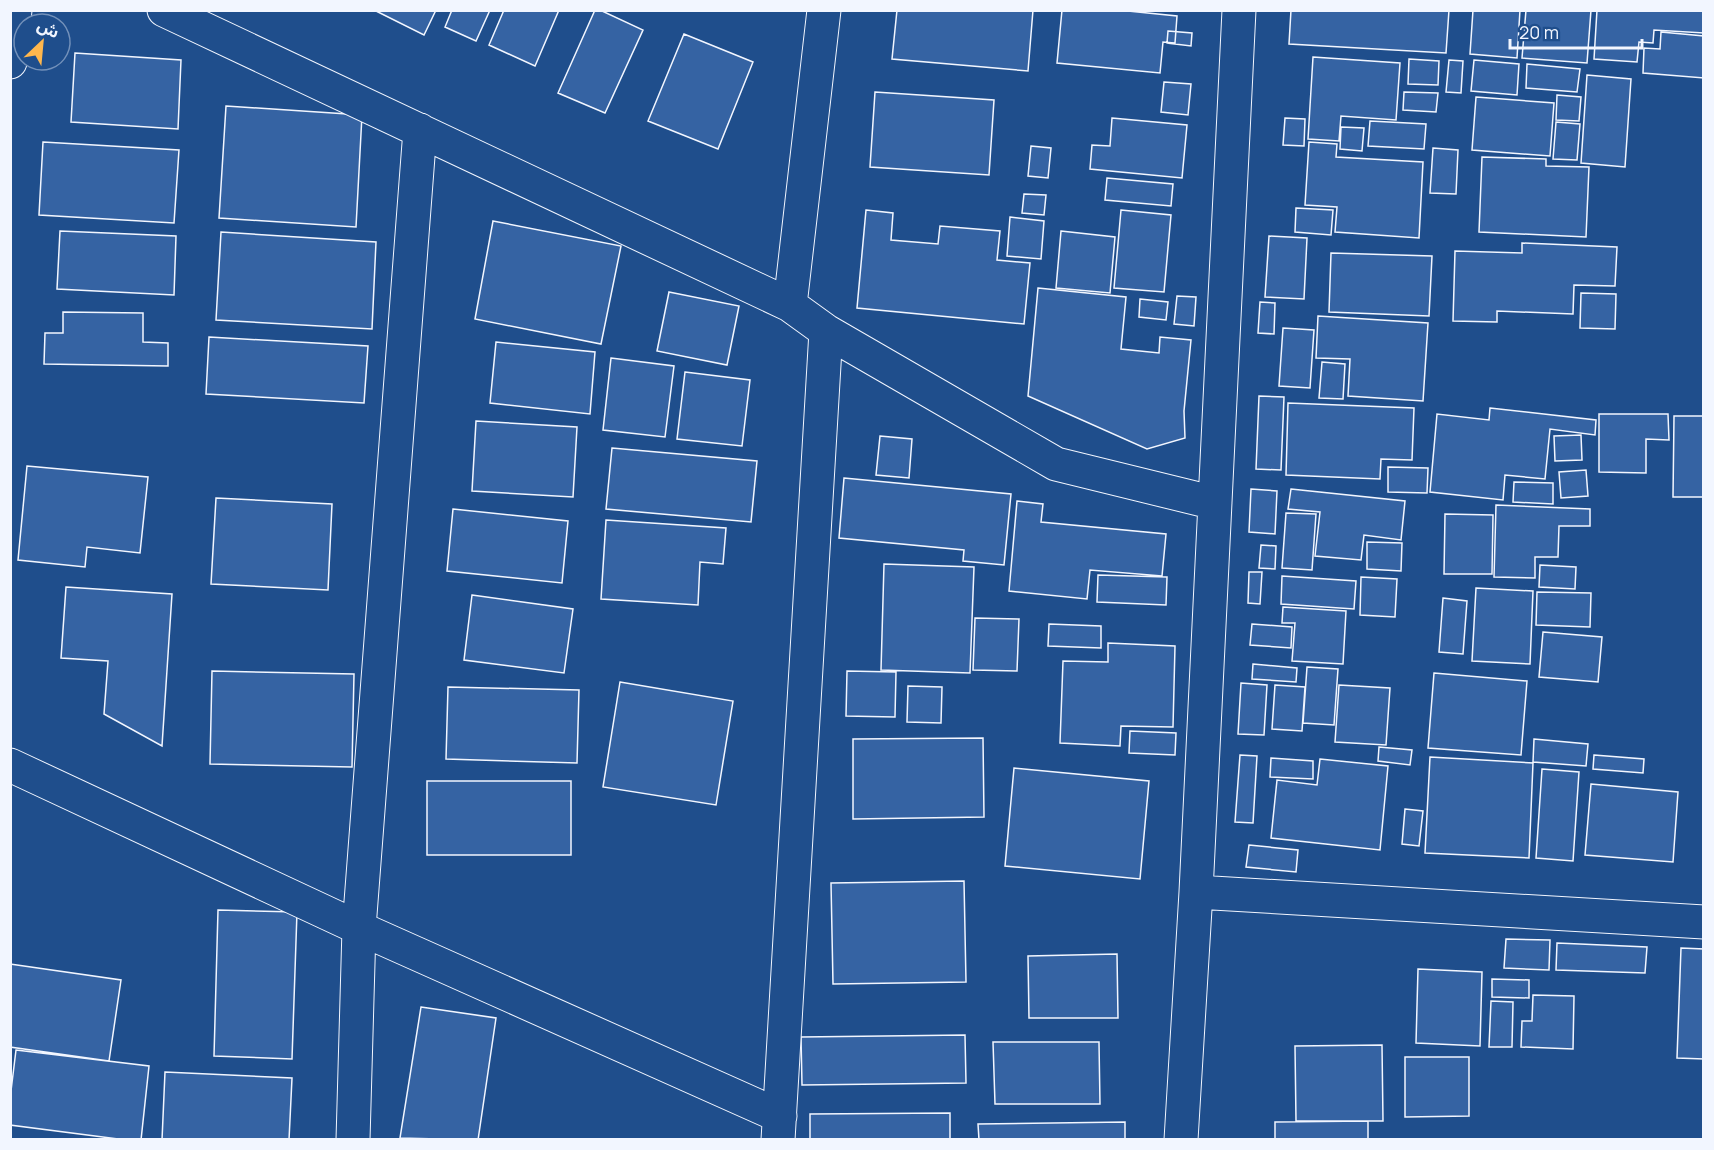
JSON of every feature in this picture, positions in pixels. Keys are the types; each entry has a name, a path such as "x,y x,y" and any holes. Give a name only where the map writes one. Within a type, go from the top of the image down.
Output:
{"street":[{"path":"10,62 15,10"},
{"path":"164,10 790,305 826,331 1056,464 1215,503"},
{"path":"790,305 824,10"},
{"path":"1181,1140 1196,892 1239,10"},
{"path":"353,1140 359,928 420,130"},
{"path":"10,765 779,1128 826,331"},
{"path":"1196,892 1704,922"}],"building":[{"path":"374,10 436,10 424,35"},
{"path":"452,10 490,10 476,41 445,27"},
{"path":"504,10 559,10 535,66 489,45"},
{"path":"595,10 600,10 643,30 605,113 558,93"},
{"path":"897,10 1033,10 1028,71 892,59"},
{"path":"1062,10 1118,10 1177,16 1175,43 1163,42 1160,73 1057,63"},
{"path":"1291,10 1449,10 1446,53 1289,44"},
{"path":"1473,10 1520,10 1517,58 1470,54"},
{"path":"1526,10 1591,10 1587,63 1522,58"},
{"path":"1597,10 1704,10 1704,33 1654,30 1653,43 1639,42 1637,62 1594,59"},
{"path":"1168,31 1192,33 1191,46 1167,43"},
{"path":"1661,32 1704,36 1704,78 1643,73 1644,48 1660,49"},
{"path":"684,34 753,62 718,149 648,121"},
{"path":"75,53 181,60 178,129 71,122"},
{"path":"1313,57 1400,63 1396,120 1341,116 1339,141 1308,139"},
{"path":"1409,59 1439,61 1438,85 1408,84"},
{"path":"1449,60 1463,61 1461,93 1446,92"},
{"path":"1474,60 1519,64 1517,95 1471,91"},
{"path":"1527,64 1580,69 1577,92 1526,88"},
{"path":"1587,75 1631,79 1625,167 1581,163"},
{"path":"1164,82 1191,84 1188,115 1161,112"},
{"path":"875,92 994,100 989,175 870,167"},
{"path":"1404,92 1438,93 1436,112 1403,110"},
{"path":"1557,95 1581,97 1579,121 1556,120"},
{"path":"1476,97 1554,103 1550,156 1472,150"},
{"path":"226,106 362,115 356,227 219,218"},
{"path":"1112,118 1187,125 1182,178 1090,169 1092,145 1110,146"},
{"path":"1285,118 1305,119 1304,146 1283,145"},
{"path":"1370,121 1426,124 1424,149 1368,146"},
{"path":"1556,122 1580,124 1577,160 1553,159"},
{"path":"1341,127 1364,128 1362,151 1340,149"},
{"path":"43,142 179,150 174,223 39,215"},
{"path":"1309,142 1337,144 1336,157 1423,162 1419,238 1335,232 1337,207 1305,205"},
{"path":"1031,146 1051,148 1048,178 1028,176"},
{"path":"1433,148 1458,150 1456,194 1430,193"},
{"path":"1482,157 1546,159 1546,166 1589,167 1586,237 1479,232"},
{"path":"1107,178 1173,184 1171,206 1105,200"},
{"path":"1024,194 1046,195 1044,215 1022,213"},
{"path":"1296,208 1333,210 1331,235 1295,232"},
{"path":"866,210 893,213 891,240 938,244 940,226 1000,231 997,260 1030,263 1024,324 857,308"},
{"path":"1121,210 1171,215 1164,292 1114,288"},
{"path":"1010,217 1044,221 1041,259 1007,256"},
{"path":"493,221 621,246 601,344 475,319"},
{"path":"60,231 176,236 174,295 57,289"},
{"path":"1061,231 1115,237 1110,293 1056,288"},
{"path":"221,232 376,242 372,329 216,320"},
{"path":"1269,236 1307,238 1304,299 1265,297"},
{"path":"1522,243 1617,247 1615,286 1574,285 1573,314 1497,311 1497,322 1453,321 1455,251 1522,253"},
{"path":"1331,253 1432,256 1429,316 1329,312"},
{"path":"1038,288 1126,297 1121,349 1159,353 1160,337 1191,340 1184,411 1185,438 1147,449 1028,396"},
{"path":"669,292 739,306 727,365 657,351"},
{"path":"1581,293 1616,294 1615,329 1580,328"},
{"path":"1177,296 1196,297 1194,326 1174,324"},
{"path":"1140,299 1168,302 1166,320 1139,317"},
{"path":"1260,302 1275,303 1274,334 1258,333"},
{"path":"63,312 143,313 143,342 168,343 168,366 44,364 45,333 63,333"},
{"path":"1318,316 1428,323 1423,401 1348,396 1350,359 1316,358"},
{"path":"1283,328 1314,330 1310,388 1279,386"},
{"path":"209,337 368,346 364,403 206,394"},
{"path":"496,342 595,352 590,414 490,403"},
{"path":"611,358 674,366 665,437 603,430"},
{"path":"1322,362 1345,364 1343,399 1319,398"},
{"path":"685,372 750,380 742,446 677,439"},
{"path":"1259,396 1284,397 1281,470 1256,469"},
{"path":"1288,403 1414,408 1412,460 1381,459 1380,479 1286,475"},
{"path":"1490,408 1596,420 1595,435 1550,429 1545,479 1505,475 1503,500 1430,492 1437,414 1489,420"},
{"path":"1599,414 1668,414 1669,440 1646,439 1646,473 1599,472"},
{"path":"1674,416 1704,416 1704,497 1673,497"},
{"path":"476,421 577,427 573,497 472,491"},
{"path":"1581,435 1582,460 1555,461 1554,436"},
{"path":"880,436 912,439 909,478 876,475"},
{"path":"612,448 757,461 751,522 606,509"},
{"path":"27,466 148,477 140,553 87,547 85,567 18,560"},
{"path":"1388,467 1428,468 1427,493 1388,492"},
{"path":"1586,470 1588,496 1561,498 1559,472"},
{"path":"844,478 1011,494 1004,565 963,561 964,550 839,538"},
{"path":"1514,482 1553,483 1553,504 1513,502"},
{"path":"1251,489 1277,491 1275,534 1249,532"},
{"path":"1291,489 1405,501 1401,540 1364,535 1361,560 1315,556 1320,512 1288,509"},
{"path":"216,498 332,504 328,590 211,584"},
{"path":"1017,501 1043,504 1041,522 1166,534 1162,576 1090,570 1087,599 1009,591"},
{"path":"1496,505 1590,509 1590,526 1559,526 1558,557 1535,557 1535,578 1494,577"},
{"path":"453,509 568,521 562,583 447,571"},
{"path":"1286,513 1316,514 1312,570 1282,568"},
{"path":"1445,514 1493,515 1492,574 1444,574"},
{"path":"606,520 726,528 723,564 700,562 698,605 601,599"},
{"path":"1367,542 1402,543 1401,571 1367,569"},
{"path":"1261,545 1276,546 1275,569 1259,568"},
{"path":"884,564 974,567 970,673 881,670"},
{"path":"1540,565 1576,567 1575,589 1539,587"},
{"path":"1249,572 1262,572 1260,604 1248,603"},
{"path":"1098,575 1167,577 1166,605 1097,602"},
{"path":"1282,576 1356,581 1354,609 1281,604"},
{"path":"1361,577 1397,579 1395,617 1360,615"},
{"path":"66,587 172,594 162,746 104,714 108,661 61,658"},
{"path":"1476,588 1533,591 1530,664 1472,661"},
{"path":"1537,592 1591,593 1590,627 1536,625"},
{"path":"472,595 573,609 564,673 464,660"},
{"path":"1443,598 1467,601 1463,654 1439,652"},
{"path":"1283,607 1346,611 1343,664 1292,661 1295,623 1282,623"},
{"path":"975,618 1019,619 1017,671 973,670"},
{"path":"1049,624 1101,626 1101,648 1048,646"},
{"path":"1252,624 1292,627 1291,648 1250,645"},
{"path":"1543,632 1602,637 1598,682 1539,677"},
{"path":"1108,643 1175,646 1173,727 1121,726 1120,746 1060,743 1063,661 1108,662"},
{"path":"1253,664 1297,668 1296,682 1252,679"},
{"path":"1307,667 1338,669 1334,725 1303,723"},
{"path":"212,671 354,674 352,767 210,764"},
{"path":"847,671 896,672 895,717 846,716"},
{"path":"1434,673 1527,681 1521,755 1428,748"},
{"path":"620,682 733,701 716,805 603,787"},
{"path":"1241,683 1267,685 1264,735 1238,734"},
{"path":"1275,685 1305,687 1302,731 1272,729"},
{"path":"1339,685 1390,688 1386,745 1335,742"},
{"path":"908,686 942,687 941,723 907,722"},
{"path":"448,687 579,690 577,763 446,759"},
{"path":"1130,731 1176,733 1175,755 1129,753"},
{"path":"983,738 984,817 853,819 853,739"},
{"path":"1534,739 1588,744 1586,766 1533,762"},
{"path":"1379,747 1412,750 1410,765 1378,761"},
{"path":"1240,755 1257,756 1253,823 1235,822"},
{"path":"1594,755 1644,759 1643,773 1593,769"},
{"path":"1430,757 1533,763 1529,858 1425,853"},
{"path":"1271,758 1313,761 1313,779 1270,777"},
{"path":"1320,759 1388,766 1380,850 1271,838 1277,780 1317,785"},
{"path":"1014,768 1149,781 1140,879 1005,866"},
{"path":"1542,769 1579,772 1573,861 1536,858"},
{"path":"427,781 571,781 571,855 427,855"},
{"path":"1591,784 1678,792 1673,862 1585,855"},
{"path":"1405,809 1423,811 1419,846 1402,844"},
{"path":"1249,845 1298,850 1296,872 1246,867"},
{"path":"964,881 966,982 833,984 831,883"},
{"path":"218,910 297,912 292,1059 214,1056"},
{"path":"1506,939 1550,940 1549,970 1504,968"},
{"path":"1557,943 1647,947 1645,973 1556,970"},
{"path":"1681,948 1704,949 1704,1059 1677,1058"},
{"path":"1117,954 1118,1018 1029,1018 1028,956"},
{"path":"10,964 121,980 109,1061 10,1047"},
{"path":"1418,969 1482,972 1480,1046 1416,1043"},
{"path":"1492,979 1529,980 1529,998 1492,997"},
{"path":"1533,995 1574,996 1573,1049 1521,1047 1522,1021 1532,1021"},
{"path":"1491,1001 1513,1002 1512,1047 1489,1047"},
{"path":"421,1007 496,1018 478,1140 400,1138"},
{"path":"965,1035 966,1083 802,1085 801,1037"},
{"path":"993,1042 1099,1042 1100,1104 995,1104"},
{"path":"1382,1045 1383,1121 1296,1121 1295,1046"},
{"path":"16,1050 149,1066 141,1140 10,1125 10,1099"},
{"path":"1405,1057 1469,1057 1469,1116 1405,1117"},
{"path":"165,1072 292,1078 289,1140 162,1140"},
{"path":"950,1113 950,1140 810,1140 810,1114"},
{"path":"1368,1121 1368,1140 1275,1140 1275,1122"},
{"path":"1125,1122 1125,1140 979,1140 978,1124"}]}
